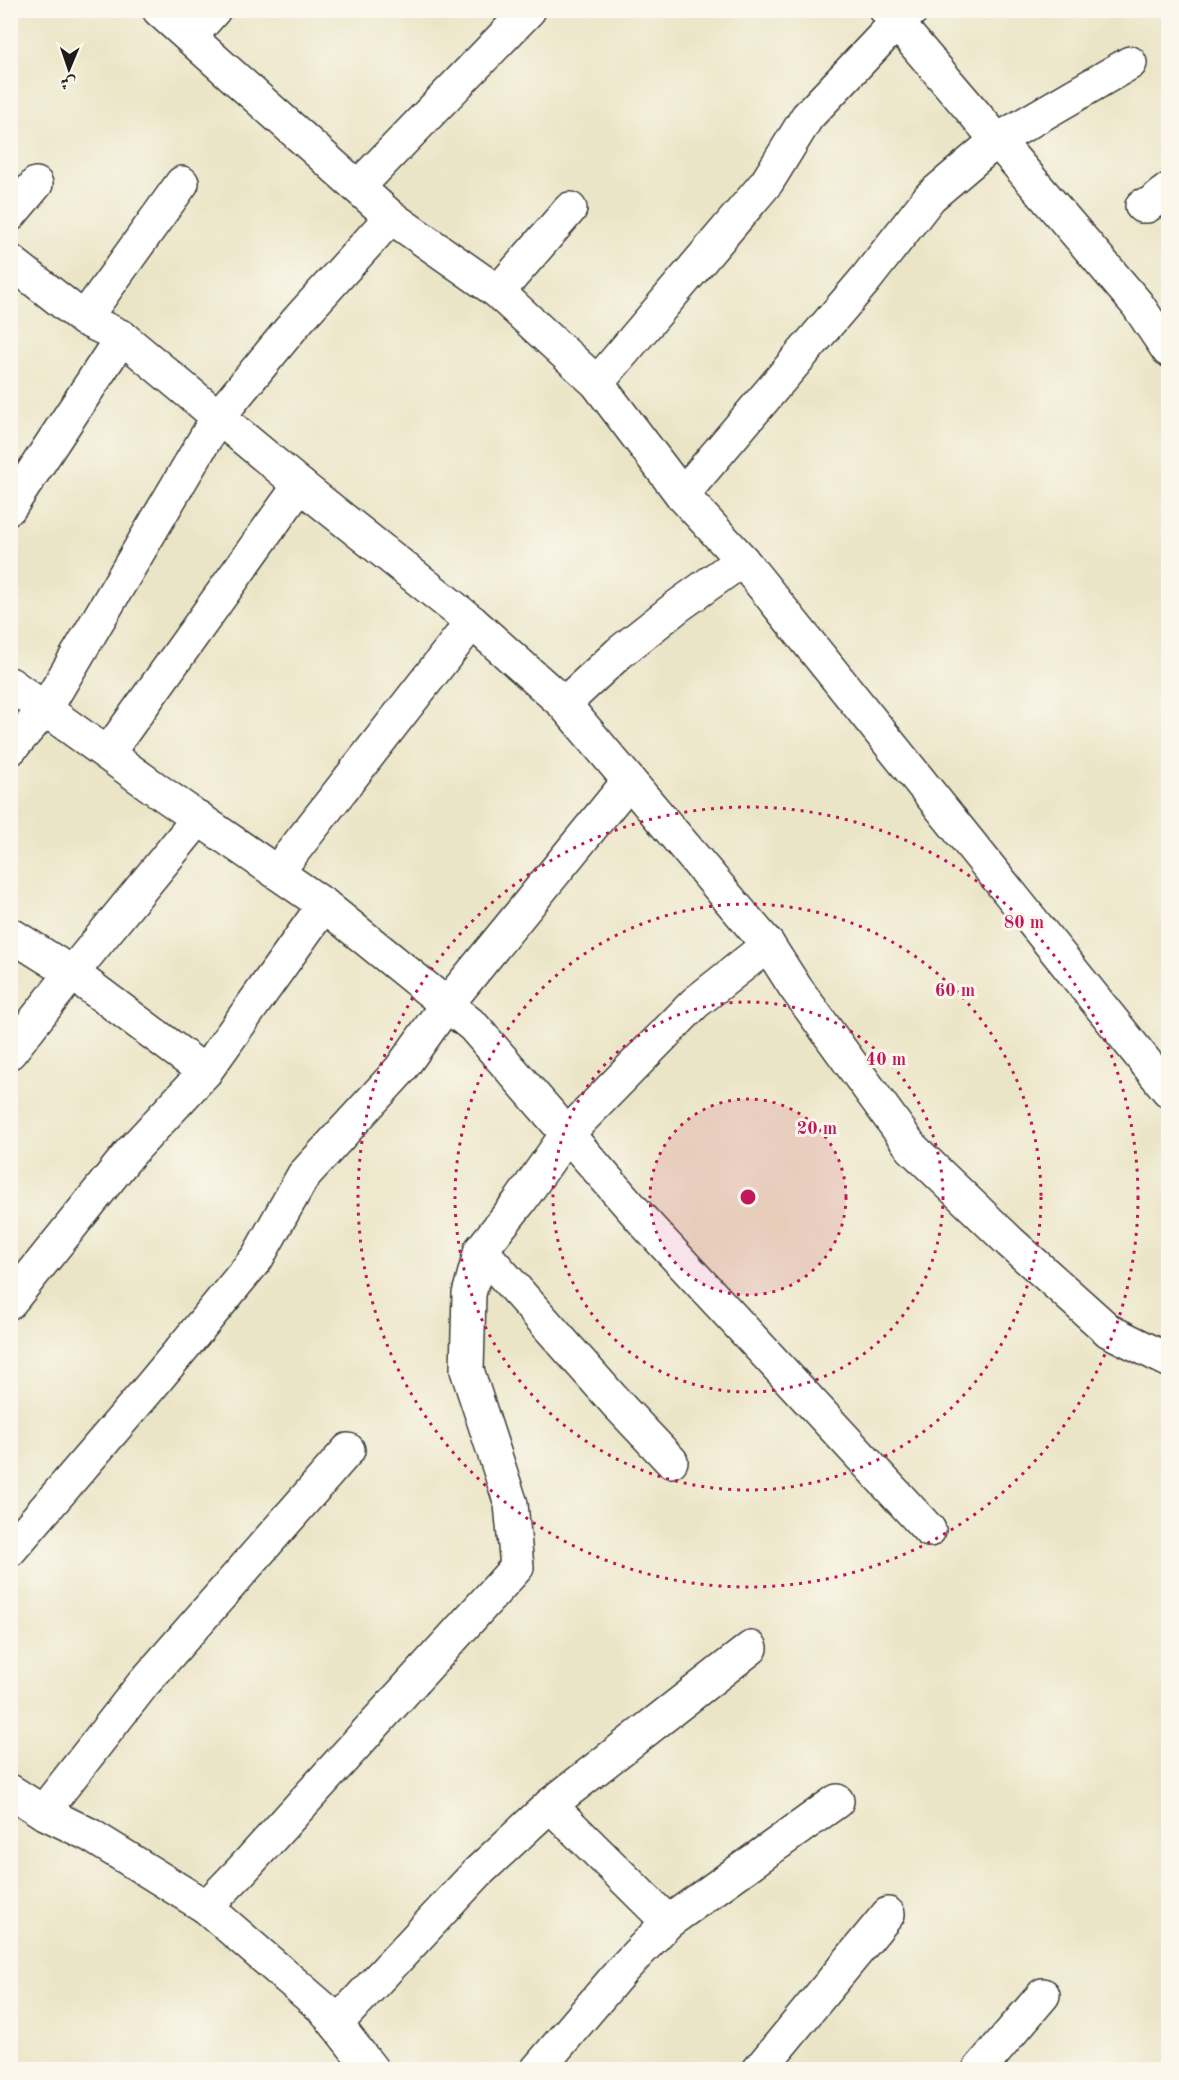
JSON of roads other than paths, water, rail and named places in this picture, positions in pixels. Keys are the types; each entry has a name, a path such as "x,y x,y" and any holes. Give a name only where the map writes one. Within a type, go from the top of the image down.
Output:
{"street":[{"path":"159,10 191,36 391,217 498,292 597,383 682,495 742,560 1168,1090"},
{"path":"191,36 214,10"},
{"path":"358,187 529,10"},
{"path":"597,383 767,182 807,117 898,14 996,141 1137,304 1168,350"},
{"path":"682,495 865,280 930,197 996,141 1130,63"},
{"path":"84,319 182,183"},
{"path":"10,215 36,184"},
{"path":"498,292 570,209"},
{"path":"10,750 46,708 218,417 298,320 391,217"},
{"path":"10,261 84,319 122,337 300,485 472,622 564,704 768,945 795,987 912,1148 1010,1242 1109,1331 1168,1360"},
{"path":"10,507 122,337"},
{"path":"108,753 300,485"},
{"path":"564,704 619,653 678,606 742,560"},
{"path":"277,872 472,622"},
{"path":"10,684 324,905 473,1026 644,1222 929,1530"},
{"path":"10,1550 258,1258 303,1176 400,1070 447,1004 629,781"},
{"path":"10,1052 199,818"},
{"path":"10,1302 129,1154 205,1072 324,905"},
{"path":"10,934 72,973 205,1072"},
{"path":"206,1907 517,1567 511,1504 467,1370 469,1294 481,1250 520,1201 567,1134 695,1003 768,945"},
{"path":"481,1250 618,1405 671,1461"},
{"path":"43,1812 143,1684 348,1450"},
{"path":"336,2024 477,1873 550,1805 751,1648"},
{"path":"10,1791 43,1812 90,1835 206,1907 325,2010 372,2070"},
{"path":"537,2070 623,1969 668,1922 837,1801"},
{"path":"550,1805 668,1922"},
{"path":"759,2070 888,1914"},
{"path":"979,2070 1043,1995"}]}
